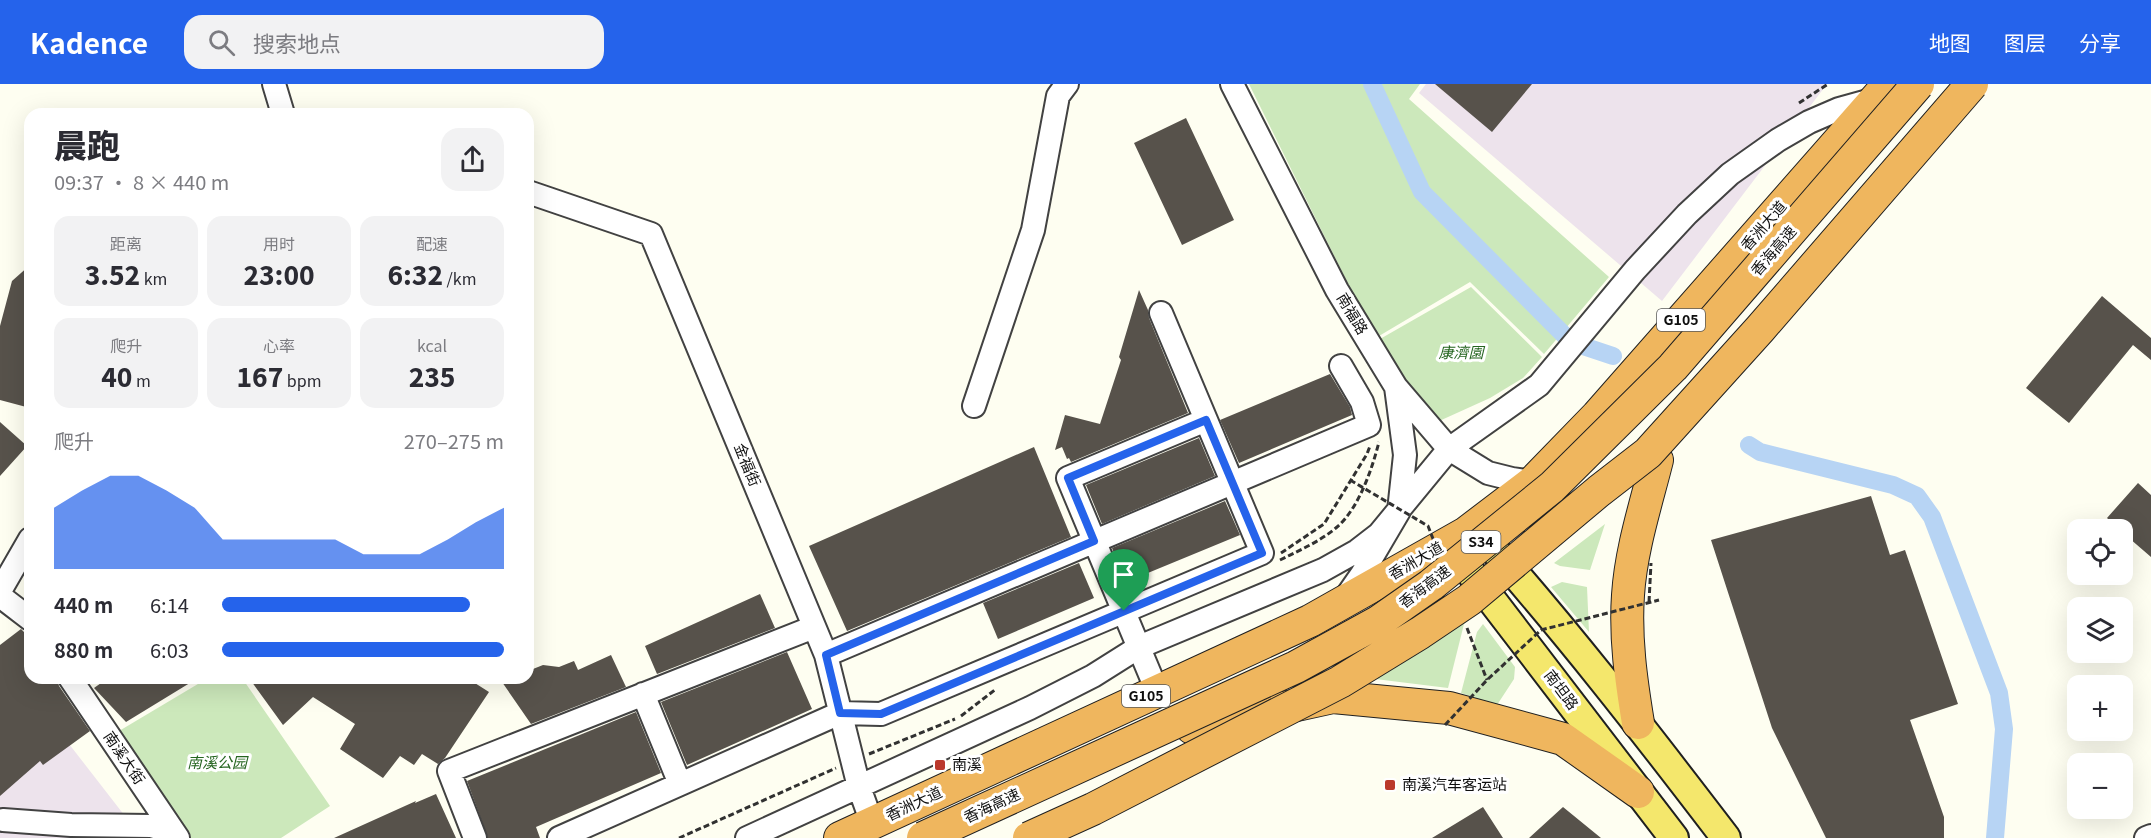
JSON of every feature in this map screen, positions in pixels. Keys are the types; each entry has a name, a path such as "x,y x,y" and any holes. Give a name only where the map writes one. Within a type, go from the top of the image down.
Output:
{"highway":[{"name":"香海高速","path":"923,838 1296,667 1378,622 1431,585 1552,487 1673,367 1918,84"},
{"name":"S34","path":"1029,838 1093,809 1341,682 1469,600 1648,453 1972,84"},
{"path":"948,838 1302,679 1480,585 1553,542 1657,460 1987,84"},
{"name":"香洲大道","path":"840,838 1310,621 1474,526 1533,482 1605,407 1882,92"},
{"path":"1638,723 1628,662 1628,594 1637,538 1657,460"},
{"path":"1192,728 1333,697 1449,708 1563,739 1638,792"}],"main road":[{"path":"1474,526 1638,723 1726,838"},
{"name":"南坦路","path":"1448,543 1674,838"}],"street":[{"path":"274,84 281,108"},
{"path":"974,406 1033,230 1058,96 1067,84"},
{"name":"南福路","path":"1232,84 1337,290 1396,387 1449,449 1488,473 1533,482"},
{"path":"747,838 1093,676 1138,647 1323,570 1357,551 1379,534 1400,511 1449,449 1539,385 1635,270 1687,214 1730,174 1752,157 1809,122 1882,92"},
{"name":"金福街","path":"534,194 651,234 826,655 859,787 872,823"},
{"path":"559,838 840,713 881,714 1262,553 1161,313"},
{"path":"826,655 1369,424 1362,402 1341,366"},
{"path":"1342,603 1400,511 1405,455 1396,387"},
{"path":"1157,691 1068,478 1206,420"},
{"path":"24,549 0,594 24,614"},
{"path":"475,838 449,771 814,627"},
{"name":"南溪大街","path":"74,684 176,835"},
{"path":"643,694 680,784"},
{"path":"1,819 71,825 151,826 176,835"},
{"path":"2146,838 2151,836"}],"path":[{"path":"1275,557 1324,524 1367,454 1373,437"},
{"path":"1648,602 1651,563"},
{"path":"1445,725 1487,680 1541,630 1659,600"}],"shaded area":[{"path":"1426,84 1827,84 1662,301 1419,93"},
{"path":"0,667 38,704 142,838 0,838"}],"green space":[{"path":"1249,84 1420,84 1409,99 1609,277 1544,354 1470,282 1379,336 1352,292"},
{"name":"康濟園","path":"1471,287 1542,357 1523,378 1490,398 1437,422 1401,381 1380,339"},
{"path":"1605,524 1590,570 1554,563"},
{"path":"1562,582 1587,587 1589,632 1551,587"},
{"path":"1471,611 1476,615 1464,624 1448,688 1359,677"},
{"path":"1483,624 1515,667 1514,679 1497,705 1461,693 1477,632"},
{"name":"南溪公园","path":"198,684 246,684 330,806 281,838 184,838 114,734"}],"building":[{"path":"1435,84 1532,84 1492,132"},
{"path":"1186,118 1234,220 1182,245 1134,143"},
{"path":"24,270 24,406 0,400 0,326 12,281"},
{"path":"1139,290 1188,413 1071,462 1069,458 1067,459 1062,447 1055,450 1065,415 1100,424 1121,360 1119,357"},
{"path":"2102,296 2151,338 2151,360 2133,345 2069,423 2026,388"},
{"path":"1330,374 1350,407 1352,415 1239,463 1220,420"},
{"path":"0,422 24,443 24,449 0,476"},
{"path":"1199,438 1215,476 1102,524 1086,485"},
{"path":"1034,447 1071,537 847,631 809,546"},
{"path":"2138,483 2151,495 2151,557 2133,541 2133,519 2107,518"},
{"path":"1871,496 1890,555 1905,550 1958,704 1910,720 1944,817 1944,838 1826,838 1772,728 1711,540"},
{"path":"1225,501 1240,535 1126,582 1112,548"},
{"path":"1079,563 1094,598 998,639 983,603"},
{"path":"760,594 775,628 657,674 645,646"},
{"path":"21,629 24,632 24,684 58,684 90,731 43,765 40,761 0,796 0,645"},
{"path":"787,652 812,709 687,765 661,702"},
{"path":"611,655 626,687 531,724 503,684 534,684 534,669 543,665 559,667 574,661 578,670"},
{"path":"100,684 188,684 126,722 94,688"},
{"path":"253,684 476,684 489,692 445,758 438,764 422,754 414,765 400,756 383,778 340,749 355,724 313,697 283,725"},
{"path":"636,712 661,773 536,827 540,838 488,838 467,781"},
{"path":"436,794 456,838 334,838 416,801 415,803"},
{"path":"1483,807 1503,838 1432,838"},
{"path":"1563,807 1601,838 1529,838"}],"waterway":[{"path":"1372,84 1422,192 1571,342 1613,356"},
{"path":"1749,445 1760,452 1893,485 1917,496 1932,517 1999,693 2004,729 1995,838"}],"place":[{"name":"南溪","path":"940,765"},
{"name":"南溪汽车客运站","path":"1390,785"}],"route":[{"path":"1206,420 1262,553 1124,611 881,714 840,713 826,655 1094,541 1068,478 1206,420"}]}
